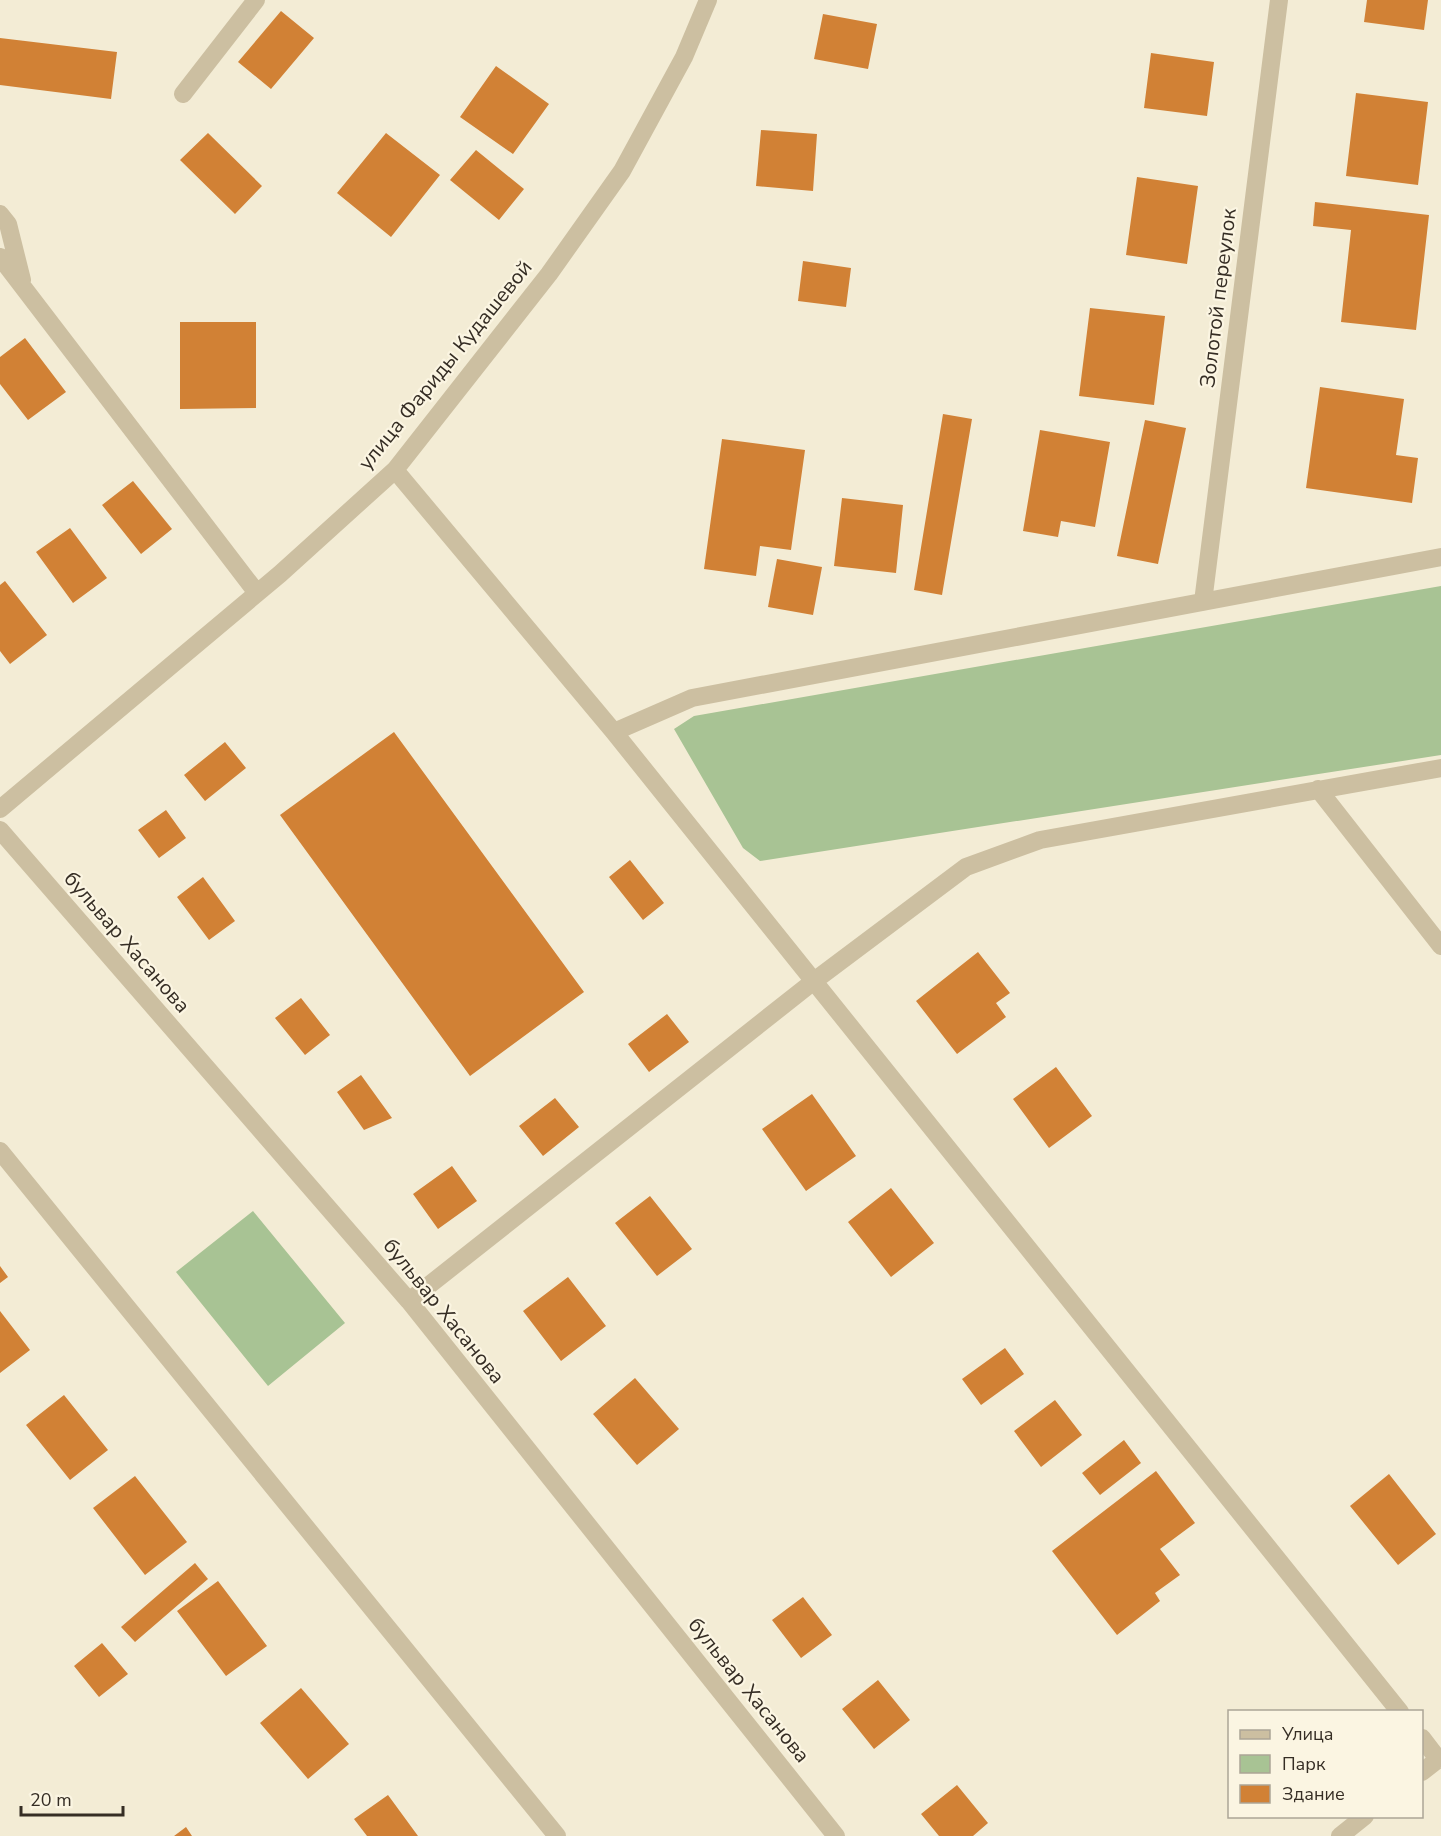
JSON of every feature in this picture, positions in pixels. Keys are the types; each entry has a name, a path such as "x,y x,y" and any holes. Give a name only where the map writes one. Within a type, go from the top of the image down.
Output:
{"street":[{"path":"183,94 256,0"},
{"name":"улица Фариды Кудашевой","path":"0,809 257,593 395,470 549,274 622,171 684,57 708,0"},
{"name":"Золотой переулок","path":"1203,602 1279,0"},
{"path":"0,214 8,224 24,289"},
{"path":"0,257 257,593"},
{"path":"395,470 614,732 1398,1710"},
{"path":"614,732 692,698 1441,557"},
{"path":"409,1301 814,981 966,867 1040,840 1441,768"},
{"path":"1318,789 1441,946"},
{"name":"бульвар Хасанова","path":"0,830 409,1301 836,1836"},
{"path":"0,1151 557,1836"},
{"path":"1423,1739 1440,1758 1423,1771"},
{"path":"1340,1836 1362,1818"}],"green space":[{"path":"1441,586 1441,755 760,861 743,848 674,729 694,716"},
{"path":"253,1211 345,1323 268,1386 176,1272"}],"building":[{"path":"1367,0 1428,0 1424,30 1364,22"},
{"path":"281,11 314,38 271,89 238,62"},
{"path":"823,14 877,24 868,69 814,59"},
{"path":"0,38 117,52 111,99 0,85"},
{"path":"1151,53 1214,62 1207,116 1144,108"},
{"path":"496,66 549,104 513,154 460,117"},
{"path":"1356,93 1428,102 1418,185 1346,176"},
{"path":"761,130 817,134 813,191 756,186"},
{"path":"208,133 262,186 235,214 180,160"},
{"path":"386,133 440,175 391,237 337,193"},
{"path":"476,150 524,189 499,220 450,180"},
{"path":"1137,177 1198,186 1187,264 1126,255"},
{"path":"1315,202 1429,215 1416,330 1341,322 1351,230 1313,226"},
{"path":"803,261 851,268 846,307 798,301"},
{"path":"1090,308 1165,316 1154,405 1079,396"},
{"path":"180,322 256,322 256,408 180,409"},
{"path":"25,338 66,392 28,420 0,384 0,357"},
{"path":"1320,387 1404,399 1396,455 1418,458 1412,503 1306,488"},
{"path":"943,414 972,419 942,595 914,590"},
{"path":"1145,420 1186,428 1158,564 1117,556"},
{"path":"1040,430 1110,442 1095,527 1061,521 1058,537 1023,531"},
{"path":"722,439 805,450 791,550 760,546 756,576 704,569"},
{"path":"133,481 172,529 141,554 102,505"},
{"path":"842,498 903,505 896,573 834,566"},
{"path":"70,528 107,578 73,603 36,552"},
{"path":"777,559 822,567 813,615 768,607"},
{"path":"5,581 47,635 10,664 0,651 0,585"},
{"path":"394,732 584,992 470,1076 280,815"},
{"path":"225,742 246,768 205,801 184,775"},
{"path":"166,810 186,838 159,858 138,830"},
{"path":"630,860 664,903 643,920 609,877"},
{"path":"203,877 235,921 209,940 177,897"},
{"path":"978,952 1010,993 996,1003 1006,1017 957,1054 916,1001"},
{"path":"301,998 330,1035 305,1055 275,1018"},
{"path":"667,1014 689,1042 649,1072 628,1044"},
{"path":"1056,1067 1092,1116 1049,1148 1013,1099"},
{"path":"361,1075 392,1118 364,1130 337,1092"},
{"path":"812,1094 856,1156 806,1191 762,1129"},
{"path":"555,1098 579,1127 543,1156 519,1126"},
{"path":"452,1166 477,1201 438,1229 413,1194"},
{"path":"891,1188 934,1243 891,1277 848,1222"},
{"path":"650,1196 692,1249 657,1276 615,1223"},
{"path":"0,1266 8,1277 0,1283"},
{"path":"568,1277 606,1326 561,1361 523,1311"},
{"path":"0,1311 30,1350 0,1373"},
{"path":"1005,1348 1024,1374 981,1405 962,1379"},
{"path":"635,1378 679,1429 637,1465 593,1414"},
{"path":"64,1395 108,1450 70,1480 26,1425"},
{"path":"1055,1400 1082,1435 1041,1467 1014,1431"},
{"path":"1124,1440 1141,1463 1100,1495 1082,1473"},
{"path":"1156,1471 1195,1523 1160,1549 1180,1575 1155,1593 1160,1601 1117,1635 1052,1551"},
{"path":"1389,1474 1436,1534 1398,1565 1350,1506"},
{"path":"135,1476 187,1542 145,1575 93,1508"},
{"path":"195,1563 208,1579 135,1642 121,1627"},
{"path":"218,1581 267,1646 226,1676 177,1611"},
{"path":"803,1597 832,1635 801,1658 772,1620"},
{"path":"102,1643 128,1674 99,1697 74,1666"},
{"path":"878,1680 910,1720 874,1749 842,1709"},
{"path":"301,1688 349,1744 308,1779 260,1723"},
{"path":"957,1785 988,1823 973,1836 939,1836 921,1814"},
{"path":"388,1795 418,1836 367,1836 354,1819"},
{"path":"186,1827 192,1836 174,1836"}]}
